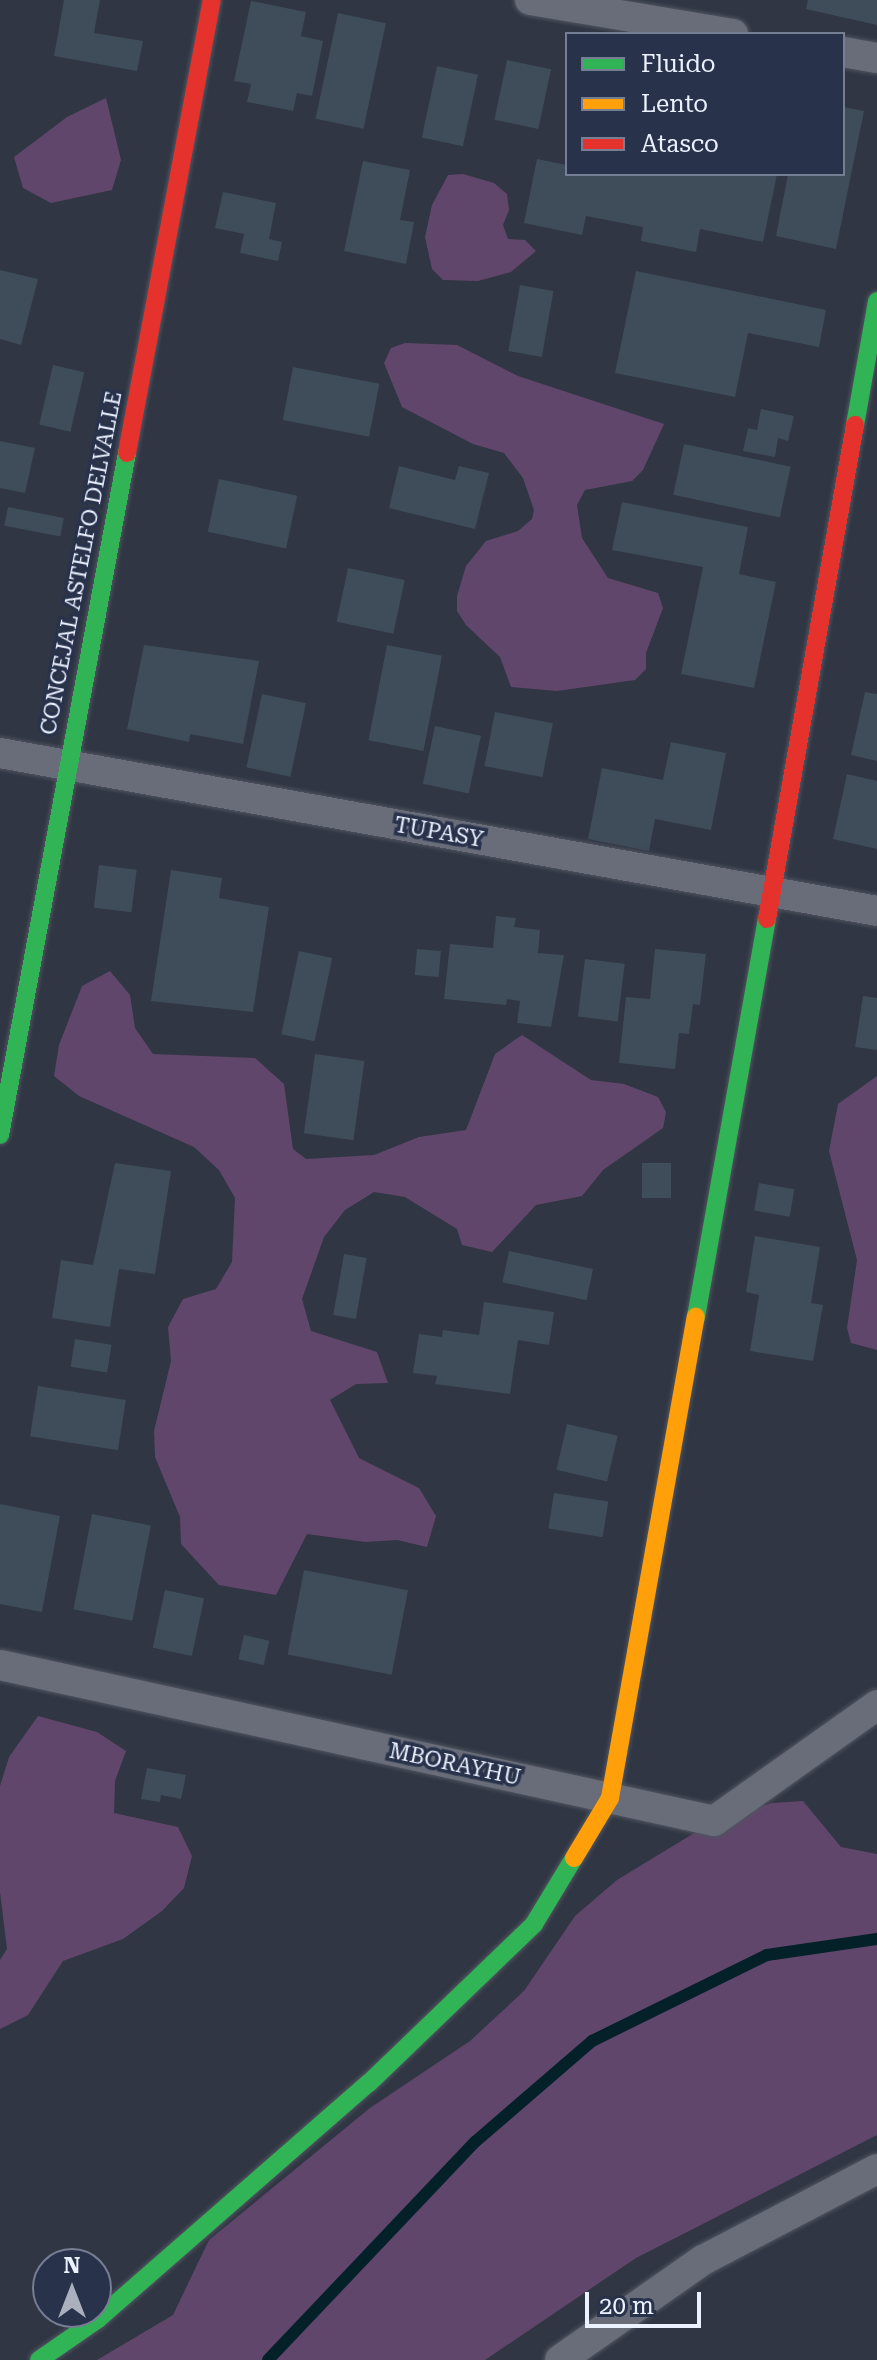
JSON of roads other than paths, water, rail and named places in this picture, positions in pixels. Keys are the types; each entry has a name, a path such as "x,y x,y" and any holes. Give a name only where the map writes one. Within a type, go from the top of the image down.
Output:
{"street":[{"name":"CONCEJAL ASTELFO DELVALLE","path":"0,1135 212,0"},
{"path":"530,0 721,32"},
{"path":"845,52 877,58"},
{"path":"39,2360 98,2319 357,2093 534,1924 610,1798 769,891 877,301"},
{"name":"TUPASY","path":"0,753 877,911"},
{"name":"MBORAYHU","path":"0,1665 714,1821 877,1705"},
{"path":"560,2360 703,2260 877,2169"}],"waterway":[{"path":"268,2360 475,2142 592,2041 767,1955 877,1939"}]}
